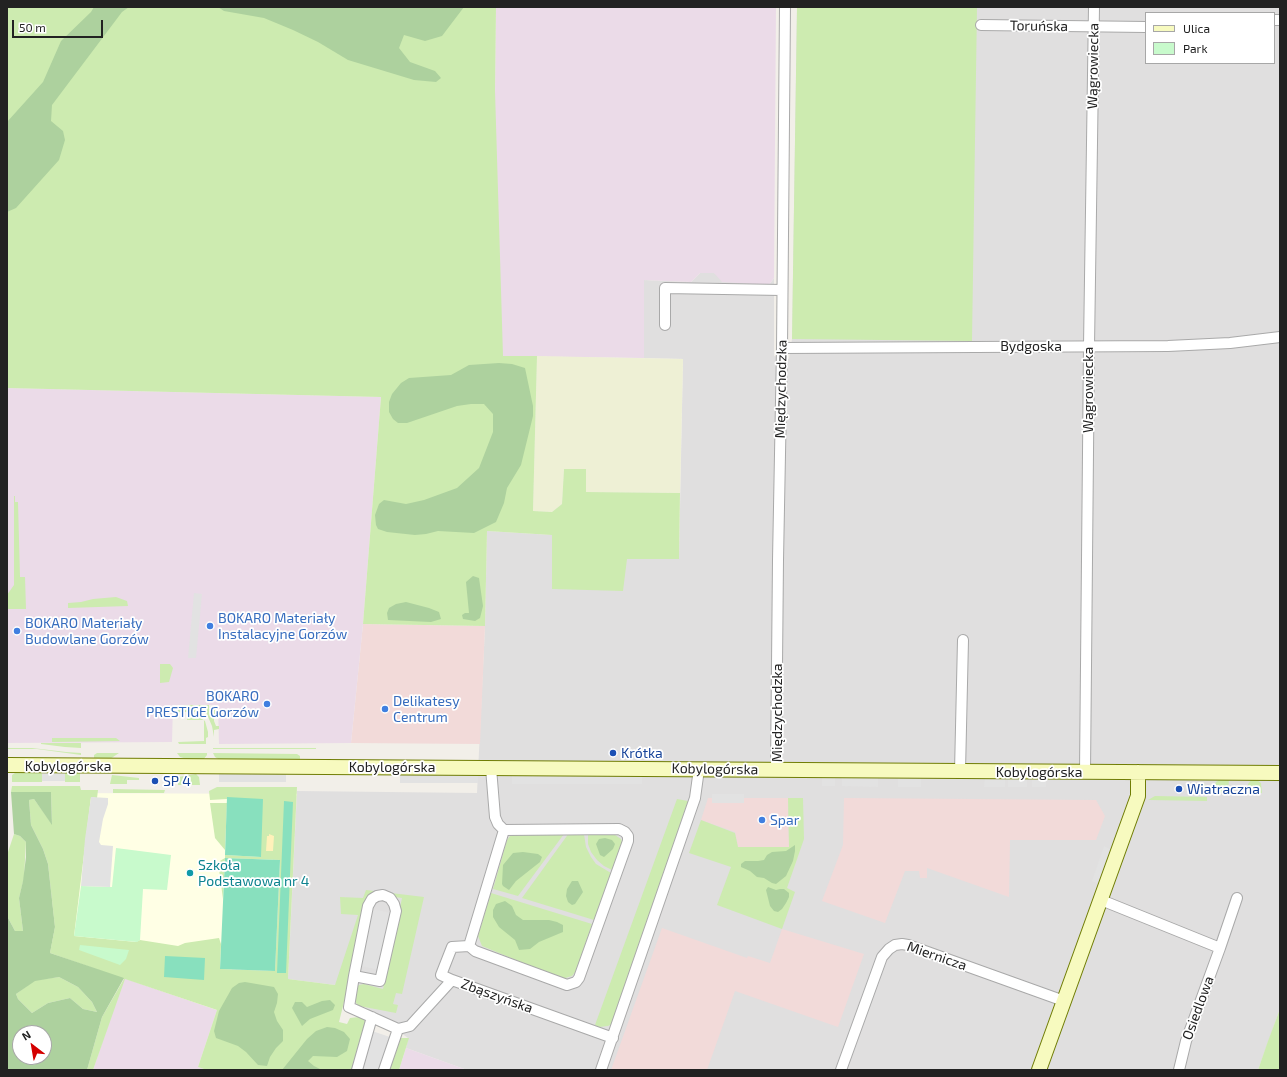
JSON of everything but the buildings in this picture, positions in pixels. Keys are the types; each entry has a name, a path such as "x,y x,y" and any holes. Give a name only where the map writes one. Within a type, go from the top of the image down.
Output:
{"street":[{"name":"Międzychodzka","path":"776,770 782,348 784,7"},
{"name":"Wągrowiecka","path":"1085,772 1094,7"},
{"name":"Toruńska","path":"981,25 1145,27"},
{"path":"665,325 665,288 782,290"},
{"name":"Bydgoska","path":"782,348 1168,346 1230,344 1280,337"},
{"path":"960,771 963,640"},
{"name":"Kobylogórska","path":"7,766 1280,773"},
{"path":"452,980 441,975 452,947 469,946 475,950 567,985 576,982 579,978 628,841 628,836 625,832 619,829 504,830 498,824 495,817 491,768"},
{"path":"601,1070 695,798 699,769"},
{"path":"1039,1070 1138,796 1138,772"},
{"path":"469,946 504,830"},
{"path":"354,976 380,981 396,911 390,898 384,895 377,896 372,899 368,906 354,976 348,1007 398,1029 384,1070"},
{"name":"Osiedlowa","path":"1179,1070 1186,1041 1237,898"},
{"path":"1100,900 1220,948"},
{"name":"Miernicza","path":"841,1070 882,957 895,945 908,945 1064,1001"},
{"name":"Zbąszyńska","path":"398,1029 410,1026 452,980 613,1038"},
{"path":"357,1070 372,1017"}],"shaded area":[{"path":"496,7 776,7 774,278 769,285 722,282 714,273 700,273 691,282 644,280 644,358 492,356"},
{"path":"797,7 1280,7 1280,1009 1258,1070 467,1070 406,1048 408,1038 335,985 288,979 297,791 477,793 485,626 487,531 552,535 552,589 626,559 679,559 683,359 644,358 643,280 691,282 700,273 714,273 769,285 774,278 774,356 789,359 792,339"},
{"path":"537,356 683,359 680,493 585,492 564,469 562,504 552,512 533,511"},
{"path":"7,388 381,397 363,624 351,743 219,744 218,705 173,705 172,742 7,743"},
{"path":"194,593 202,594 196,658 188,658"},
{"path":"363,624 485,626 480,744 351,743"},
{"path":"42,772 65,772 65,781 42,781"},
{"path":"219,773 286,773 286,782 219,782"},
{"path":"400,774 478,774 478,783 400,783"},
{"path":"512,774 642,775 642,784 512,784"},
{"path":"822,777 835,777 835,786 822,786"},
{"path":"842,777 878,777 878,787 842,786"},
{"path":"898,778 921,778 921,787 898,787"},
{"path":"985,778 1005,778 1005,787 984,787"},
{"path":"1008,778 1027,778 1027,787 1008,787"},
{"path":"1032,778 1046,778 1046,787 1032,787"},
{"path":"56,793 297,794 217,1010 50,953"},
{"path":"712,794 744,794 744,803 712,803"},
{"path":"91,797 108,798 108,804 103,819 99,842 101,845 113,846 110,887 81,886 85,839"},
{"path":"708,798 788,798 789,847 738,847 735,832 701,820"},
{"path":"844,798 1096,800 1105,816 1096,840 1010,840 1009,897 927,868 927,878 920,878 919,871 905,871 885,923 822,901 843,845"},
{"path":"1104,846 1112,850 1100,884 1092,881"},
{"path":"373,909 391,913 380,970 361,966"},
{"path":"662,928 747,958 748,956 770,963 782,929 864,954 838,1027 735,991 707,1070 611,1070"},
{"path":"124,978 217,1010 198,1067 207,1070 93,1070"},
{"path":"372,1031 390,1037 381,1070 361,1070"},
{"path":"406,1048 467,1070 399,1070"}],"green space":[{"path":"7,7 496,7 495,91 503,356 537,356 533,511 552,512 562,504 564,469 586,469 586,492 680,493 679,559 627,559 623,591 552,589 552,535 487,531 485,626 363,624 381,397 7,388"},
{"path":"94,7 129,7 122,12 52,105 51,121 63,131 65,140 59,160 16,208 7,212 7,122 43,82 61,41 91,12"},
{"path":"218,7 464,7 442,36 425,41 404,35 399,48 410,62 435,71 441,78 436,82 414,80 348,60 318,42 264,18 224,11"},
{"path":"797,7 977,7 972,341 792,339"},
{"path":"499,363 512,364 525,368 533,406 533,416 521,465 507,488 504,503 496,522 474,533 438,531 415,535 387,532 378,529 375,515 379,504 384,500 406,504 424,500 457,488 479,468 493,432 493,414 484,404 457,406 407,423 398,423 393,419 389,412 389,402 392,394 401,383 409,378 451,375 469,365"},
{"path":"14,496 15,502 18,502 20,577 25,577 26,609 7,609 7,595 14,585"},
{"path":"473,576 479,578 483,606 480,618 475,621 463,619 462,615 469,613 466,582"},
{"path":"116,597 127,601 128,606 68,608 68,603"},
{"path":"406,602 439,612 441,619 431,622 388,620 387,613 389,608 396,604"},
{"path":"160,664 170,664 173,668 169,682 160,683"},
{"path":"184,705 209,705 209,709 218,709 218,716 214,716 214,721 216,726 219,726 219,729 214,730 214,737 212,726 206,712 178,712 178,708 183,708"},
{"path":"187,717 199,717 204,720 187,720"},
{"path":"204,720 208,732 206,744 179,744 178,742 204,741"},
{"path":"52,738 116,738 120,741 52,742"},
{"path":"81,743 81,748 41,744"},
{"path":"7,748 32,748 81,753 81,755 37,749"},
{"path":"316,748 316,749 213,749"},
{"path":"97,753 119,753 110,759 94,759 94,755"},
{"path":"177,753 207,753 207,755 203,760 187,759 180,757"},
{"path":"213,753 297,754 300,756 300,760 220,760 215,757"},
{"path":"41,772 42,782 12,782 12,775 15,773"},
{"path":"65,772 80,773 80,782 65,782"},
{"path":"196,774 199,777 200,785 178,785 178,781 172,780 172,778"},
{"path":"112,775 139,778 139,780 127,780 127,784 110,784"},
{"path":"1229,779 1228,792 1213,793 1216,782 1219,780"},
{"path":"1252,779 1261,783 1262,793 1248,793 1248,784"},
{"path":"1204,784 1207,787 1208,793 1199,793 1196,791 1194,785"},
{"path":"12,786 80,786 81,790 98,790 97,798 91,797 74,936 136,942 140,940 178,946 185,943 219,938 221,944 220,969 275,971 280,860 225,858 225,855 261,857 227,797 227,799 210,800 209,791 217,787 297,787 288,979 335,985 358,915 341,914 340,897 363,898 366,890 424,897 402,994 396,993 393,1004 398,1005 396,1013 359,1006 356,1003 354,995 355,989 359,985 364,984 383,989 402,898 371,894 339,1022 347,1024 350,1018 359,1017 362,1017 365,1021 353,1070 207,1070 198,1067 217,1010 125,979 93,1070 87,1070 102,1017 124,979 50,953 55,927 48,864 43,849 31,825 29,800 34,799 52,824 51,792 11,792"},
{"path":"113,789 165,790 164,793 113,793"},
{"path":"11,792 51,792 52,825 34,799 29,800 31,825 43,849 48,864 55,927 50,953 124,978 102,1017 87,1070 7,1069 7,916 15,931 23,931 19,898 26,857 26,842 20,836 14,834","holes":["59,977 78,987 92,1002 97,1012 83,1009 70,998 48,1003 32,1013 18,999 16,994 35,981"]},
{"path":"1155,796 1207,797 1207,801 1148,800"},
{"path":"227,797 263,799 261,857 225,855"},
{"path":"788,798 803,798 804,839 787,888 795,892 782,929 717,905 731,867 689,853 701,820 735,833 738,847 789,847"},
{"path":"677,799 688,801 612,1024 599,1027 595,1025"},
{"path":"284,801 293,802 286,973 277,973"},
{"path":"210,803 227,803 225,850 215,838"},
{"path":"569,833 584,834 586,847 591,857 596,864 611,873 594,920 522,898"},
{"path":"14,834 20,836 26,842 24,878 19,898 23,931 15,931 7,916 7,855"},
{"path":"515,834 564,834 518,896 493,889 507,840 510,836"},
{"path":"588,834 615,835 621,839 622,842 612,870 597,860 591,852 588,844"},
{"path":"605,838 612,840 615,844 613,849 604,857 600,855 596,844 599,839"},
{"path":"795,845 793,861 786,876 776,884 764,878 757,877 750,871 741,867 741,864 745,861 764,860 767,855 772,852 786,851"},
{"path":"116,848 171,855 167,890 143,889 140,940 137,942 74,936 81,886 112,887"},
{"path":"523,852 538,854 542,857 540,862 516,881 509,890 502,884 503,865 513,853"},
{"path":"225,858 223,899 218,862"},
{"path":"225,858 280,860 275,971 220,969"},
{"path":"572,881 578,881 583,892 575,904 572,905 568,902 566,896 567,889"},
{"path":"768,887 776,890 784,889 789,893 786,903 778,912 774,911 770,906 766,890"},
{"path":"491,893 592,924 576,971 572,976 562,979 482,946 478,936"},
{"path":"505,901 512,906 516,915 523,920 549,920 557,922 563,925 563,932 539,942 530,949 519,950 515,940 499,927 493,917 493,910 496,904"},
{"path":"80,945 129,950 126,959 120,965 79,950"},
{"path":"165,956 205,958 204,980 164,977"},
{"path":"59,977 78,987 92,1002 97,1012 83,1009 70,998 48,1003 32,1013 18,999 16,994 35,980"},
{"path":"245,982 274,987 278,994 274,1012 277,1021 283,1030 283,1041 270,1057 267,1066 258,1065 238,1046 216,1038 214,1031 219,1011 232,988 239,983"},
{"path":"330,1000 335,1005 333,1010 310,1019 302,1026 292,1008 295,1002 302,1002 307,1007 322,1001"},
{"path":"1280,1009 1280,1070 1258,1070 1268,1041"},
{"path":"327,1027 335,1028 344,1032 350,1039 347,1051 337,1057 313,1056 308,1061 322,1070 282,1070 307,1039 316,1031"},
{"path":"399,1038 409,1038 399,1070 388,1070"}],"sand":[{"path":"269,834 274,836 273,851 266,851 267,836 269,836"}],"place":[{"name":"BOKARO Materiały Instalacyjne Gorzów","path":"210,626"},
{"name":"BOKARO Materiały Budowlane Gorzów","path":"17,631"},
{"name":"BOKARO PRESTIGE Gorzów","path":"267,704"},
{"name":"Delikatesy Centrum","path":"385,709"},
{"name":"Krótka","path":"613,753"},
{"name":"SP 4","path":"155,781"},
{"name":"Wiatraczna","path":"1179,789"},
{"name":"Spar","path":"762,820"},
{"name":"Szkoła Podstawowa nr 4","path":"190,873"}]}
